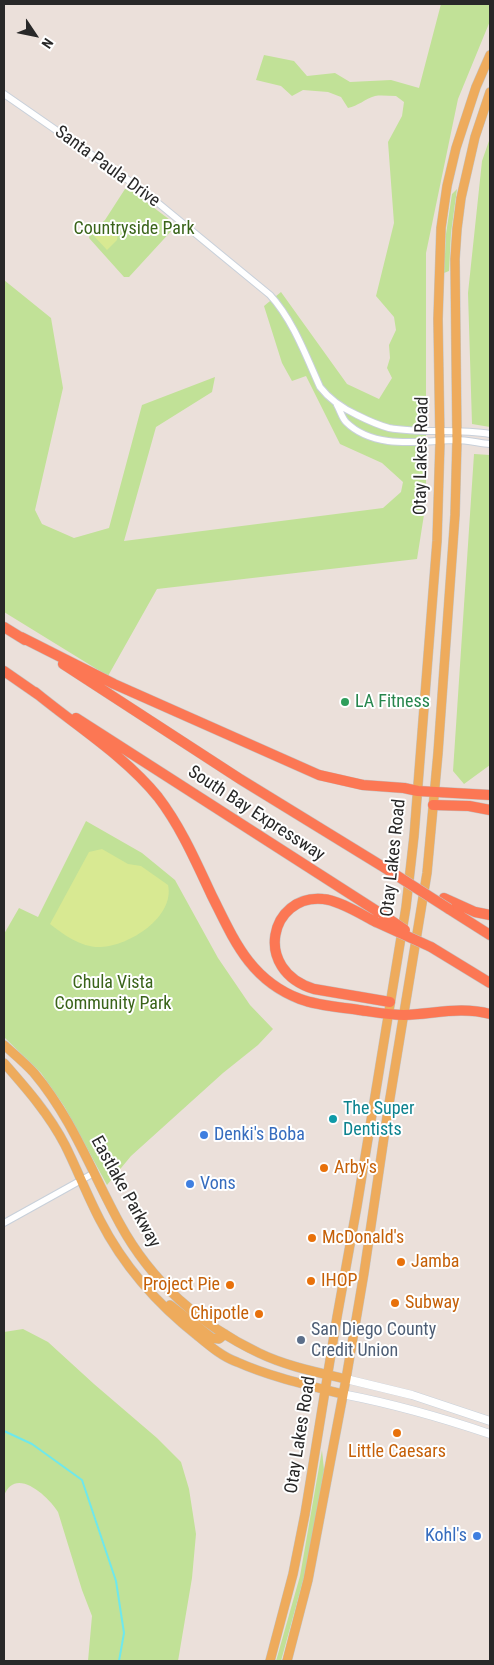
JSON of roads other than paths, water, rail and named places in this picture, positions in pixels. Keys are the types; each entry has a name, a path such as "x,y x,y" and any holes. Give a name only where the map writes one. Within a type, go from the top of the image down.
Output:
{"highway":[{"name":"South Bay Expressway","path":"4,628 490,936"},
{"path":"21,637 114,684 309,772 352,783 418,791 490,795"},
{"name":"South Bay Expressway","path":"4,671 380,918"},
{"path":"35,692 121,760 157,796 185,838 235,944 262,976 283,991 308,1002 388,1014 404,1015 460,1010 490,1014"},
{"path":"433,805 469,806 490,810"},
{"path":"394,874 475,912 490,915"},
{"path":"390,1002 303,985 286,973 278,960 275,949 276,933 282,918 294,907 308,900 319,898 330,900 380,918 490,983"}],"main road":[{"name":"Otay Lakes Road","path":"270,1661 300,1540 406,907 418,791 434,588 440,442 438,318 441,228 447,186 456,148 476,87 490,55"},
{"name":"Otay Lakes Road","path":"287,1661 308,1580 346,1379 427,873 455,515 457,436 455,259 457,229 461,198 475,137 490,92"},
{"name":"Eastlake Parkway","path":"4,1045 33,1072 48,1092 86,1154 121,1225 142,1259 158,1280 182,1303 225,1334 260,1353 292,1366 412,1395 490,1421"},
{"name":"Eastlake Parkway","path":"4,1063 47,1116 64,1144 100,1221 135,1277 183,1325 212,1348 236,1362 279,1378 414,1410 490,1434"},
{"path":"149,1292 162,1299 212,1338 219,1339 225,1334"}],"street":[{"name":"Santa Paula Drive","path":"4,94 141,189 270,295 279,305 296,335 320,387 336,404 374,423 389,428 440,430 457,436"},
{"name":"Santa Paula Drive","path":"336,404 345,421 360,433 379,439 400,442 440,442 457,436"},
{"path":"457,436 490,434"},
{"path":"457,436 490,444"},
{"path":"4,1223 94,1173"}],"waterway":[{"path":"4,1431 32,1444 82,1480 116,1581 124,1633 119,1661"}],"place":[{"name":"LA Fitness","path":"345,702"},
{"name":"The Super Dentists","path":"333,1119"},
{"name":"Denki's Boba","path":"204,1135"},
{"name":"Arby's","path":"324,1168"},
{"name":"Vons","path":"190,1184"},
{"name":"McDonald's","path":"312,1238"},
{"name":"Jamba","path":"401,1262"},
{"name":"IHOP","path":"311,1281"},
{"name":"Project Pie","path":"230,1285"},
{"name":"Subway","path":"395,1303"},
{"name":"Chipotle","path":"259,1314"},
{"name":"San Diego County Credit Union","path":"301,1340"},
{"name":"Little Caesars","path":"397,1433"},
{"name":"Kohl's","path":"477,1536"}],"park label":[{"name":"Countryside Park","path":"134,229"},
{"name":"Chula Vista Community Park","path":"113,993"}]}
